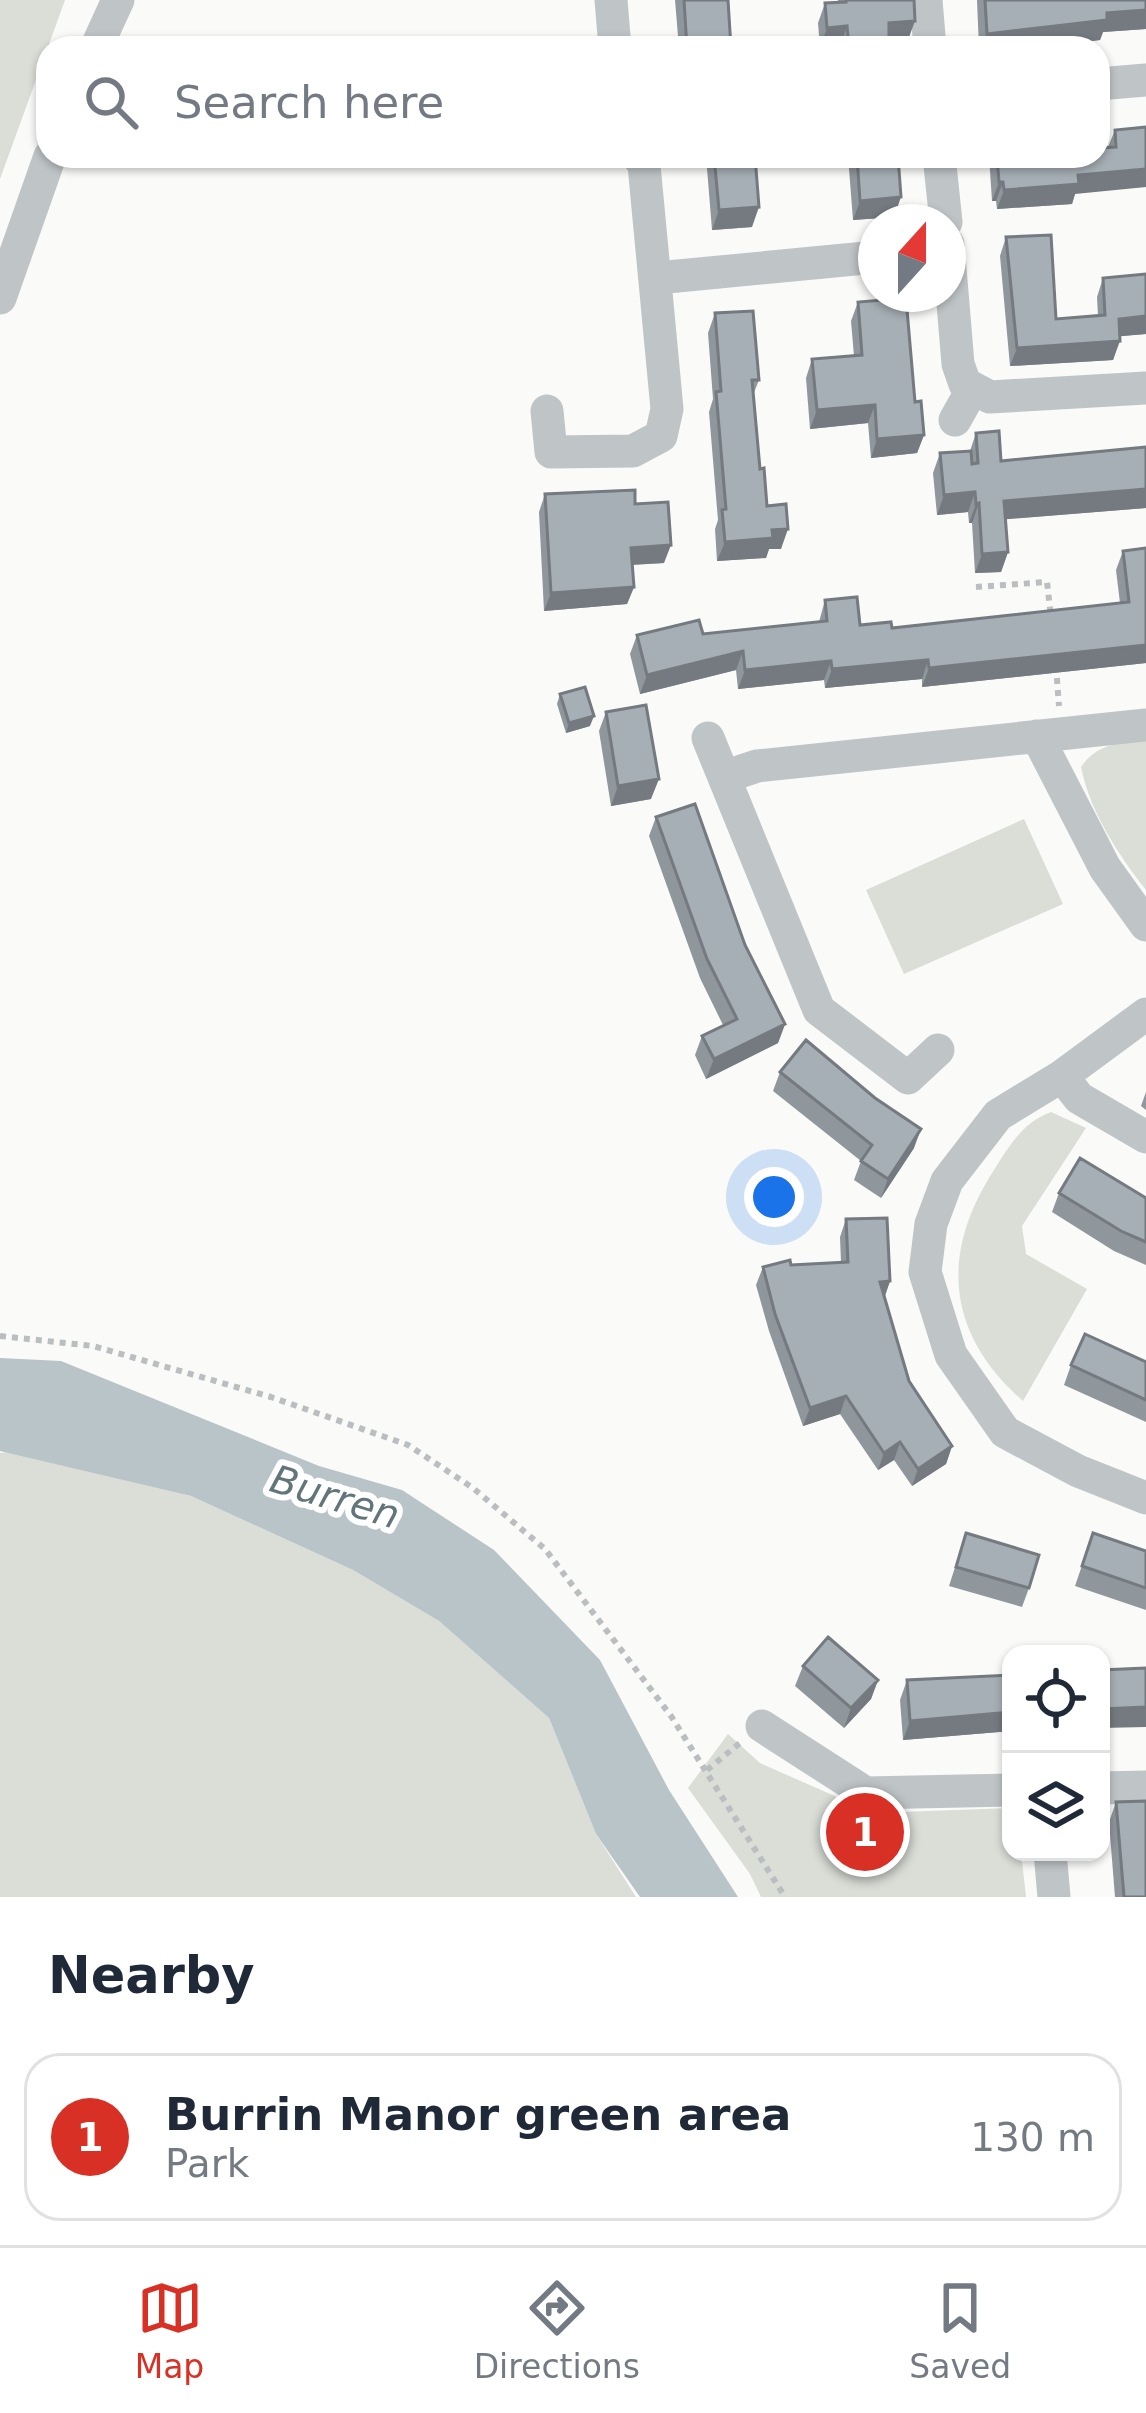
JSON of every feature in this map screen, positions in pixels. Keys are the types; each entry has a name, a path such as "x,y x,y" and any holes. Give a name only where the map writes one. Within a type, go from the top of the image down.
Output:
{"street":[{"path":"102,36 118,0"},
{"path":"611,0 614,36"},
{"path":"926,0 929,36"},
{"path":"1110,83 1146,80"},
{"path":"0,298 46,168"},
{"path":"547,412 551,452 633,451 661,436 667,410 644,168"},
{"path":"940,168 944,204"},
{"path":"657,278 858,259"},
{"path":"953,312 958,364 965,384 990,397 1146,388"},
{"path":"955,420 973,388"},
{"path":"724,776 757,766 1146,725"},
{"path":"1050,735 1105,868 1146,925"},
{"path":"708,738 819,1010 908,1078 938,1050"},
{"path":"1146,1014 1062,1076 998,1114 946,1180 931,1224 925,1272 951,1355 1005,1432 1078,1472 1146,1498"},
{"path":"1062,1076 1079,1097 1146,1137"},
{"path":"762,1726 866,1793 1002,1790"},
{"path":"1110,1788 1146,1786"},
{"path":"1051,1861 1054,1897"}],"path":[{"path":"976,586 1048,582 1052,625"},
{"path":"1050,735 1054,647"},
{"path":"0,1336 93,1346 271,1397 408,1445 473,1488 545,1550 707,1770 785,1897"},
{"path":"707,1770 762,1726"}],"shaded area":[{"path":"0,0 65,0 52,36 36,36 36,80 0,179"},
{"path":"1146,741 1146,890 1106,832 1081,767 1102,749"},
{"path":"1024,819 1063,904 904,974 866,890"},
{"path":"1051,1112 1086,1128 1022,1226 1026,1254 1087,1289 1023,1401 979,1349 966,1321 959,1263 976,1202 994,1170 1024,1129"},
{"path":"0,1453 191,1496 353,1570 439,1621 549,1718 596,1834 636,1897 0,1897"},
{"path":"728,1734 760,1763 873,1813 1002,1808 1002,1861 1022,1861 1026,1897 761,1897 750,1874 688,1788"}],"water":[{"name":"Burren","path":"0,1358 61,1361 319,1466 402,1490 494,1550 600,1660 669,1790 738,1897 640,1897 596,1834 549,1718 439,1621 353,1570 191,1496 0,1451"}],"building":[{"path":"684,0 728,0 730,36 686,36"},
{"path":"914,0 915,21 889,23 889,36 848,36 847,26 827,28 825,3"},
{"path":"985,0 1146,0 1146,10 1107,13 1107,20 987,34"},
{"path":"1146,127 1146,169 1078,175 1079,184 1004,190 999,182 998,168 1110,168 1115,130"},
{"path":"715,168 756,168 759,207 719,210"},
{"path":"858,168 899,168 901,197 860,201"},
{"path":"1051,235 1056,319 1105,315 1103,278 1146,274 1146,316 1119,319 1120,341 1017,348 1006,237"},
{"path":"753,311 759,380 752,380 760,469 764,468 767,506 786,504 788,529 772,530 773,538 725,542 715,313"},
{"path":"859,312 907,312 915,402 921,401 924,435 877,439 875,405 817,410 812,359 862,355"},
{"path":"999,431 1001,461 1146,447 1146,489 1004,501 1008,552 982,554 975,492 944,495 940,453 971,451 972,464 978,463 976,433"},
{"path":"635,490 635,504 668,502 671,545 631,548 634,587 551,593 545,494"},
{"path":"1146,548 1146,645 929,668 928,660 832,669 831,661 745,670 743,651 647,675 637,635 699,620 703,634 827,621 825,600 857,597 860,625 891,622 892,628 1129,602 1123,551"},
{"path":"585,687 594,716 569,723 560,694"},
{"path":"646,705 659,779 618,786 606,712"},
{"path":"695,804 745,945 785,1024 714,1059 702,1036 737,1019 707,959 656,817"},
{"path":"806,1040 875,1098 921,1129 888,1179 861,1161 872,1145 780,1072"},
{"path":"1080,1158 1146,1198 1146,1242 1059,1193"},
{"path":"887,1218 890,1281 880,1282 909,1381 952,1446 918,1469 900,1442 884,1453 846,1396 810,1408 763,1267 790,1260 791,1265 848,1262 846,1219"},
{"path":"1085,1334 1146,1362 1146,1400 1071,1365"},
{"path":"966,1533 1039,1555 1029,1588 956,1567"},
{"path":"1093,1533 1146,1551 1146,1588 1082,1566"},
{"path":"828,1637 878,1680 851,1708 803,1666"},
{"path":"1146,1668 1146,1707 1110,1709 1110,1670"},
{"path":"1002,1675 1002,1713 910,1721 907,1680"},
{"path":"1146,1801 1146,1897 1124,1897 1116,1802"}],"place":[{"name":"Burrin Manor green area","path":"865,1832"}]}
